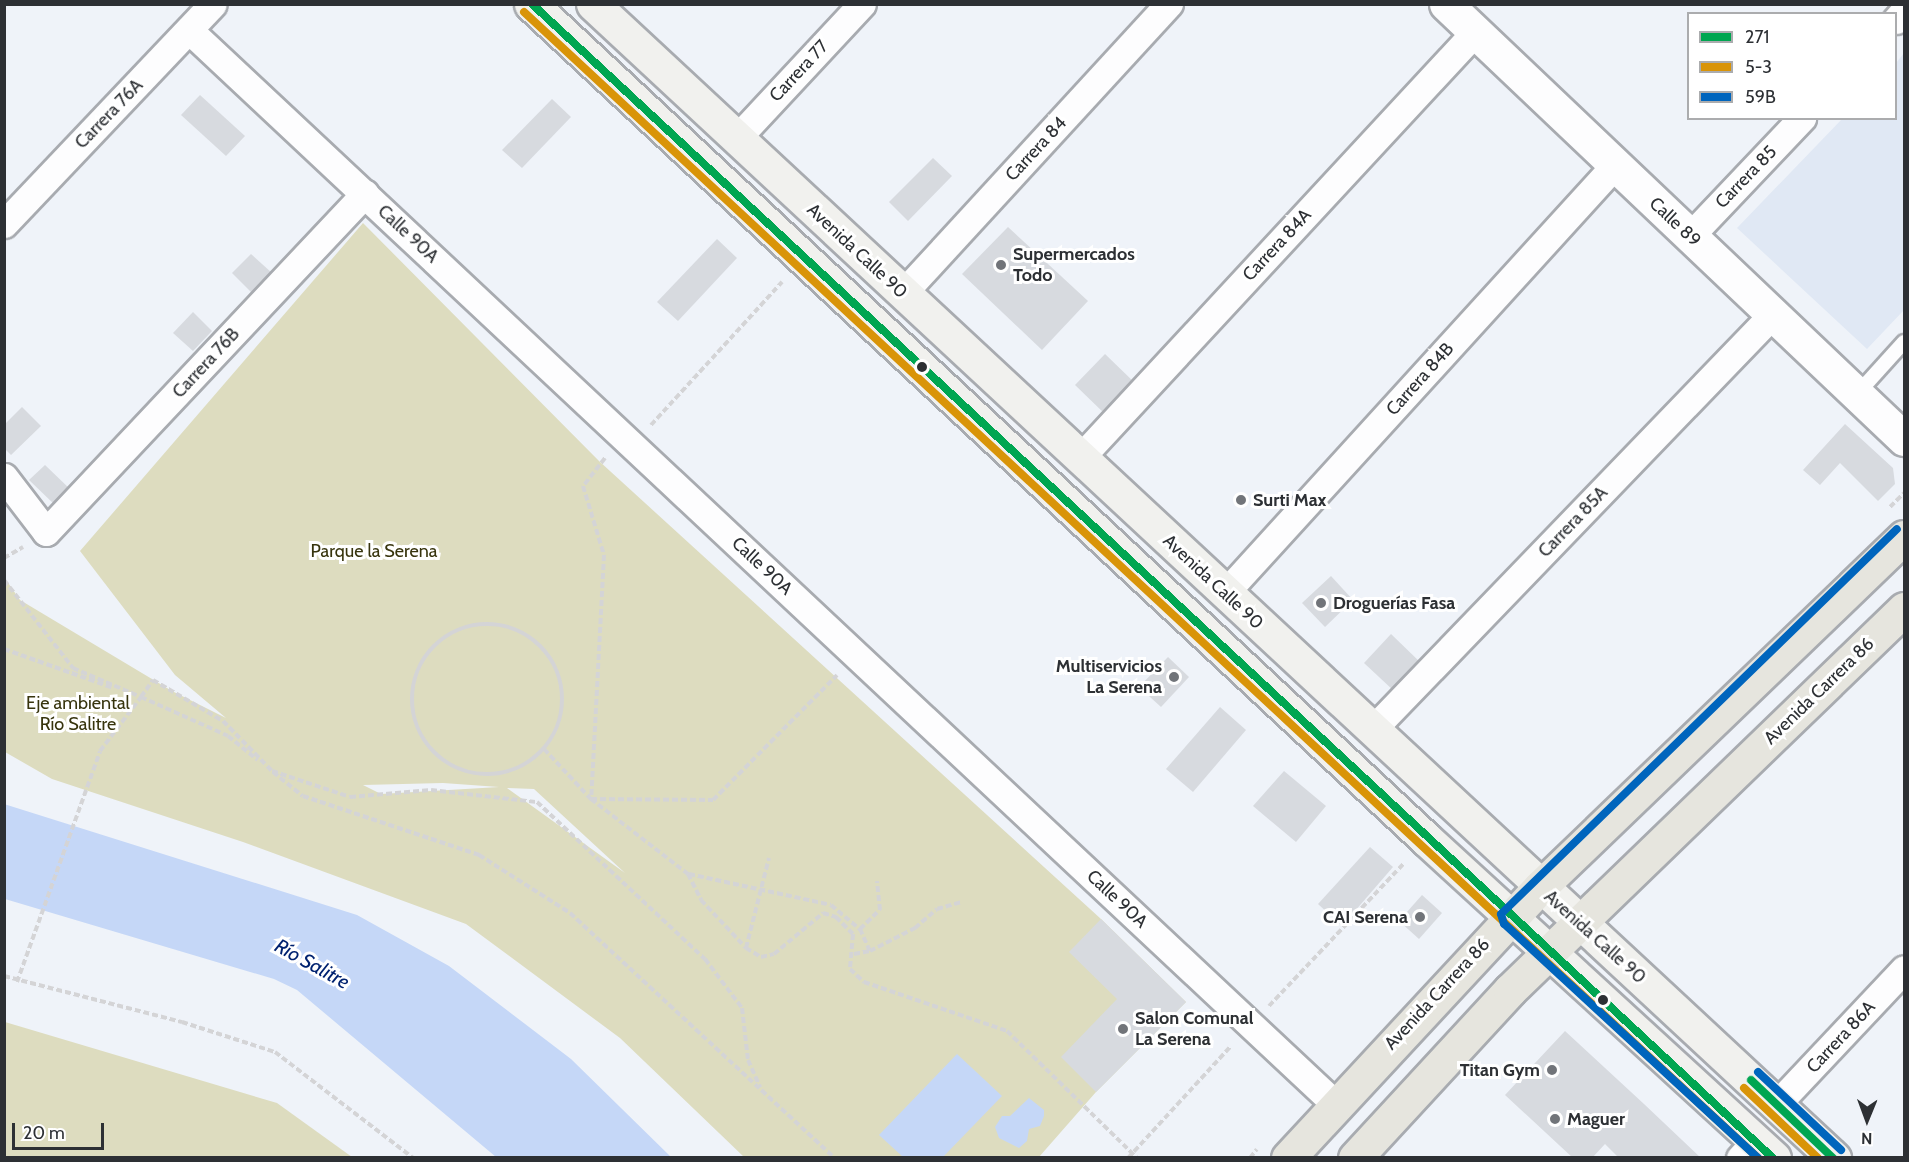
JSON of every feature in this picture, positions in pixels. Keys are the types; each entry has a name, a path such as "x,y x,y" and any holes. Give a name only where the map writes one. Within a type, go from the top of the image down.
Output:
{"main road":[{"path":"531,4 1549,951 1757,1152"},
{"name":"Avenida Calle 90","path":"593,4 1834,1158"},
{"name":"Avenida Carrera 86","path":"1288,1158 1335,1104 1511,916 1905,537"},
{"name":"Avenida Carrera 86","path":"1355,1158 1549,951 1905,609"}],"street":[{"name":"Carrera 76A","path":"4,224 213,4"},
{"name":"Carrera 77","path":"737,138 862,4"},
{"name":"Carrera 84","path":"903,293 1169,4"},
{"name":"Calle 89","path":"1446,4 1905,439"},
{"name":"Calle 90A","path":"189,30 1335,1104"},
{"name":"Carrera 84A","path":"1080,458 1475,32"},
{"name":"Carrera 85","path":"1690,236 1800,120"},
{"name":"Carrera 84B","path":"1225,593 1615,165"},
{"name":"Carrera 76B","path":"4,477 46,532 365,194"},
{"name":"Carrera 85A","path":"1372,730 1773,314"},
{"name":"Carrera 86A","path":"1777,1104 1905,969"}],"lane":[{"path":"1857,394 1905,342"}],"path":[{"path":"591,800 604,555 583,486 599,461 633,445 786,277"},
{"path":"4,580 74,668 228,736 303,796 479,855 570,913 835,1158"},
{"path":"482,625 507,627 536,643 548,655 560,677 563,703 557,727 544,749 527,763 507,771 486,774 445,761 429,746 418,728 412,706 413,685 420,665 436,644 457,631 482,625"},
{"path":"4,649 141,697"},
{"path":"591,800 713,800 857,656"},
{"path":"17,982 27,962 100,751 153,680 223,721 272,771 350,797 431,790 537,802 705,959 742,1008 748,1060 760,1087"},
{"path":"544,749 591,800 688,874 831,904 860,929 870,951"},
{"path":"746,948 758,889 769,858"},
{"path":"688,874 701,900 746,948 761,957 774,954 823,914 836,917 853,934 854,954 850,969 864,982 1007,1031 1137,1158"},
{"path":"860,929 880,910 877,881"},
{"path":"854,954 870,951 915,928 937,909 961,902"},
{"path":"4,976 17,982 182,1022 275,1052 413,1158"}],"shaded area":[{"path":"1904,53 1904,310 1867,349 1737,228 1841,120 1897,120 1897,62"}],"green space":[{"name":"Parque la Serena","path":"363,223 599,461 1101,919 1186,1002 1096,1092 1039,1157 744,1157 620,1038 466,924 243,842 52,779 5,752 4,577 20,600 172,691 226,718 175,675 80,551","holes":["443,783 499,787 381,794 363,785","507,788 534,789 625,873"]},
{"path":"5,1022 277,1103 352,1157 5,1157"}],"water":[{"name":"Río Salitre","path":"4,804 357,915 449,966 571,1059 671,1157 496,1157 297,990 274,979 5,899"},
{"path":"957,1054 1002,1096 943,1157 903,1157 879,1135"},
{"path":"1029,1098 1044,1110 1044,1116 1040,1126 1029,1129 1027,1141 1019,1148 999,1138 995,1127 1002,1116 1010,1116"}],"building":[{"path":"200,95 245,136 226,156 181,115"},
{"path":"552,99 571,117 522,168 502,150"},
{"path":"933,158 952,176 908,221 889,202"},
{"path":"1008,227 1088,301 1042,350 962,274"},
{"path":"717,239 737,258 678,321 657,302"},
{"path":"251,254 272,273 252,293 232,273"},
{"path":"193,312 212,331 193,351 173,333"},
{"path":"1105,354 1136,384 1106,415 1075,385"},
{"path":"22,407 41,426 11,455 4,448 4,425"},
{"path":"1845,424 1893,468 1895,484 1878,501 1840,463 1820,485 1803,470"},
{"path":"45,465 71,490 56,506 29,480"},
{"path":"1331,576 1353,600 1325,627 1302,603"},
{"path":"1391,634 1421,663 1394,691 1364,663"},
{"path":"1168,657 1189,677 1161,707 1139,687"},
{"path":"1220,707 1246,730 1193,792 1166,769"},
{"path":"1284,771 1326,806 1296,842 1253,806"},
{"path":"1370,847 1393,867 1342,926 1318,904"},
{"name":"CAI Serena","path":"1422,895 1442,913 1419,939 1399,921"},
{"name":"Salon Comunal La Serena","path":"1101,919 1186,1002 1096,1092 1061,1057 1117,999 1069,952"},
{"path":"1565,1031 1701,1158 1619,1158 1605,1144 1592,1158 1573,1158 1505,1095"}],"transit line":[{"name":"271","path":"532,4 1773,1158"},
{"name":"5-3","path":"524,12 1758,1158"},
{"name":"59B","path":"1758,1158 1504,924 1501,914 1897,529"},
{"name":"59B","path":"1758,1072 1841,1150"},
{"name":"271","path":"1751,1080 1833,1158"},
{"name":"5-3","path":"1744,1088 1818,1158"}],"place":[{"name":"Supermercados Todo","path":"1001,265"},
{"name":"Surti Max","path":"1241,500"},
{"name":"Droguerías Fasa","path":"1321,603"},
{"name":"Multiservicios La Serena","path":"1174,677"},
{"name":"CAI Serena","path":"1420,917"},
{"name":"Salon Comunal La Serena","path":"1123,1029"},
{"name":"Titan Gym","path":"1552,1070"},
{"name":"Maguer","path":"1555,1119"}],"park label":[{"name":"Eje ambiental Río Salitre","path":"78,714"}]}
